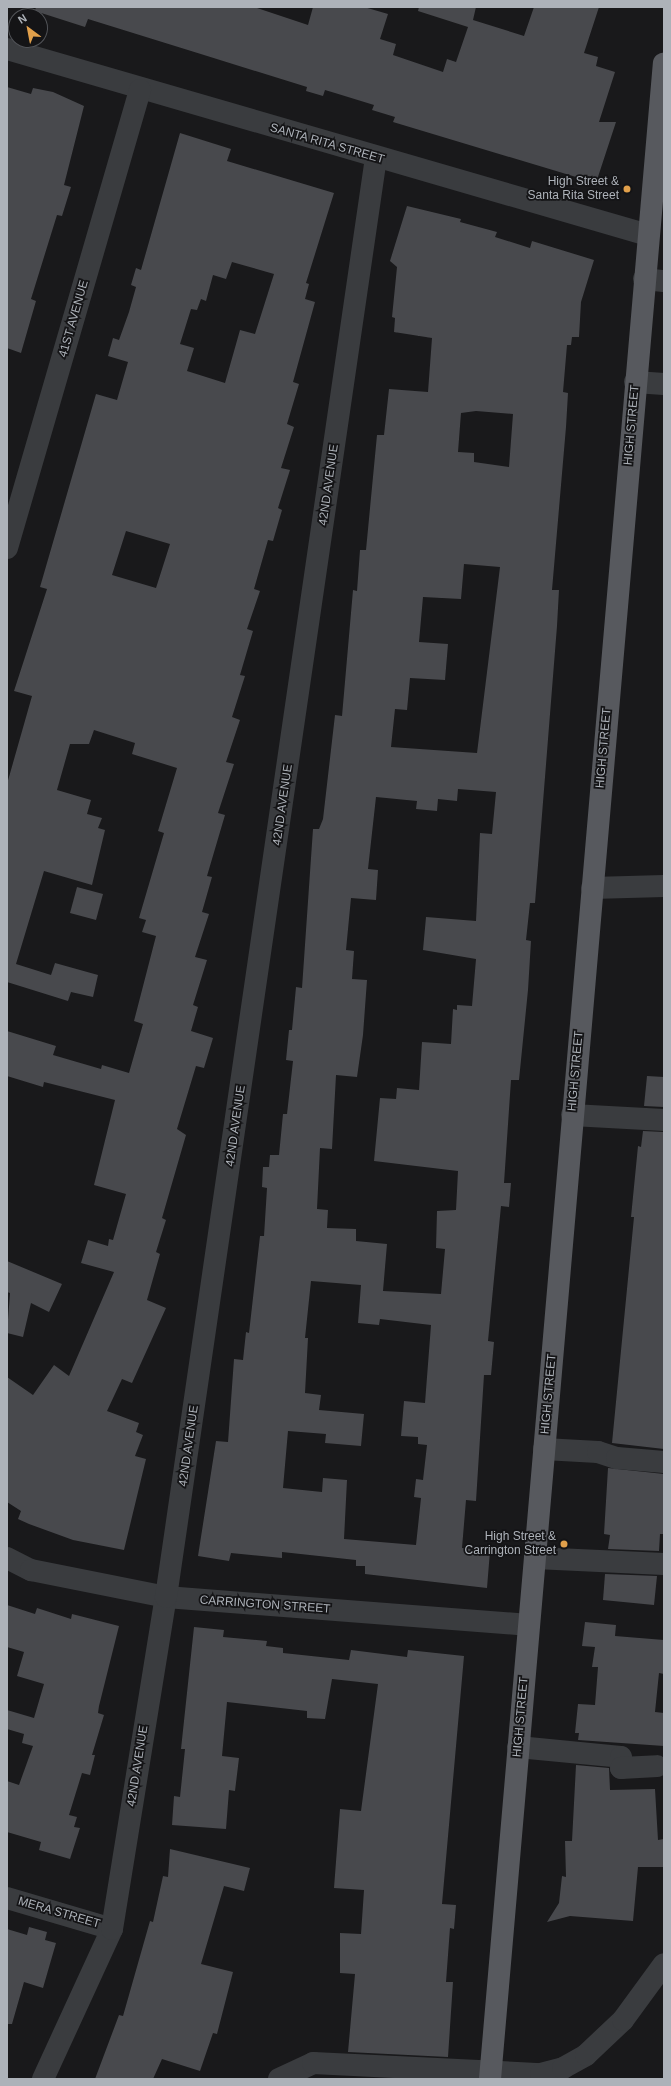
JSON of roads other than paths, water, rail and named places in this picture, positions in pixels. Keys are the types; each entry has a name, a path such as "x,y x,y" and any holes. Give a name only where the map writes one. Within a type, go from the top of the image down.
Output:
{"main road":[{"name":"HIGH STREET","path":"490,2076 635,382 654,280 648,235 659,172 664,63"}],"street":[{"name":"SANTA RITA STREET","path":"7,49 140,90 648,235"},
{"name":"41ST AVENUE","path":"7,548 140,90"},
{"name":"42ND AVENUE","path":"43,2079 112,1929 166,1597 376,158"},
{"path":"635,382 664,384"},
{"path":"592,888 664,886"},
{"path":"572,1115 664,1120"},
{"path":"544,1450 598,1452 617,1458 664,1462"},
{"name":"CARRINGTON STREET","path":"7,1558 31,1570 166,1597 529,1625"},
{"path":"535,1558 664,1564"},
{"path":"518,1747 621,1756 621,1768 657,1766"},
{"name":"MERA STREET","path":"7,1898 112,1929"},
{"path":"279,2079 313,2063 490,2076 541,2074 563,2068 586,2054 623,2020 664,1964"}],"place":[{"name":"High Street & Santa Rita Street","path":"627,189"},
{"name":"High Street & Carrington Street","path":"564,1544"}]}
